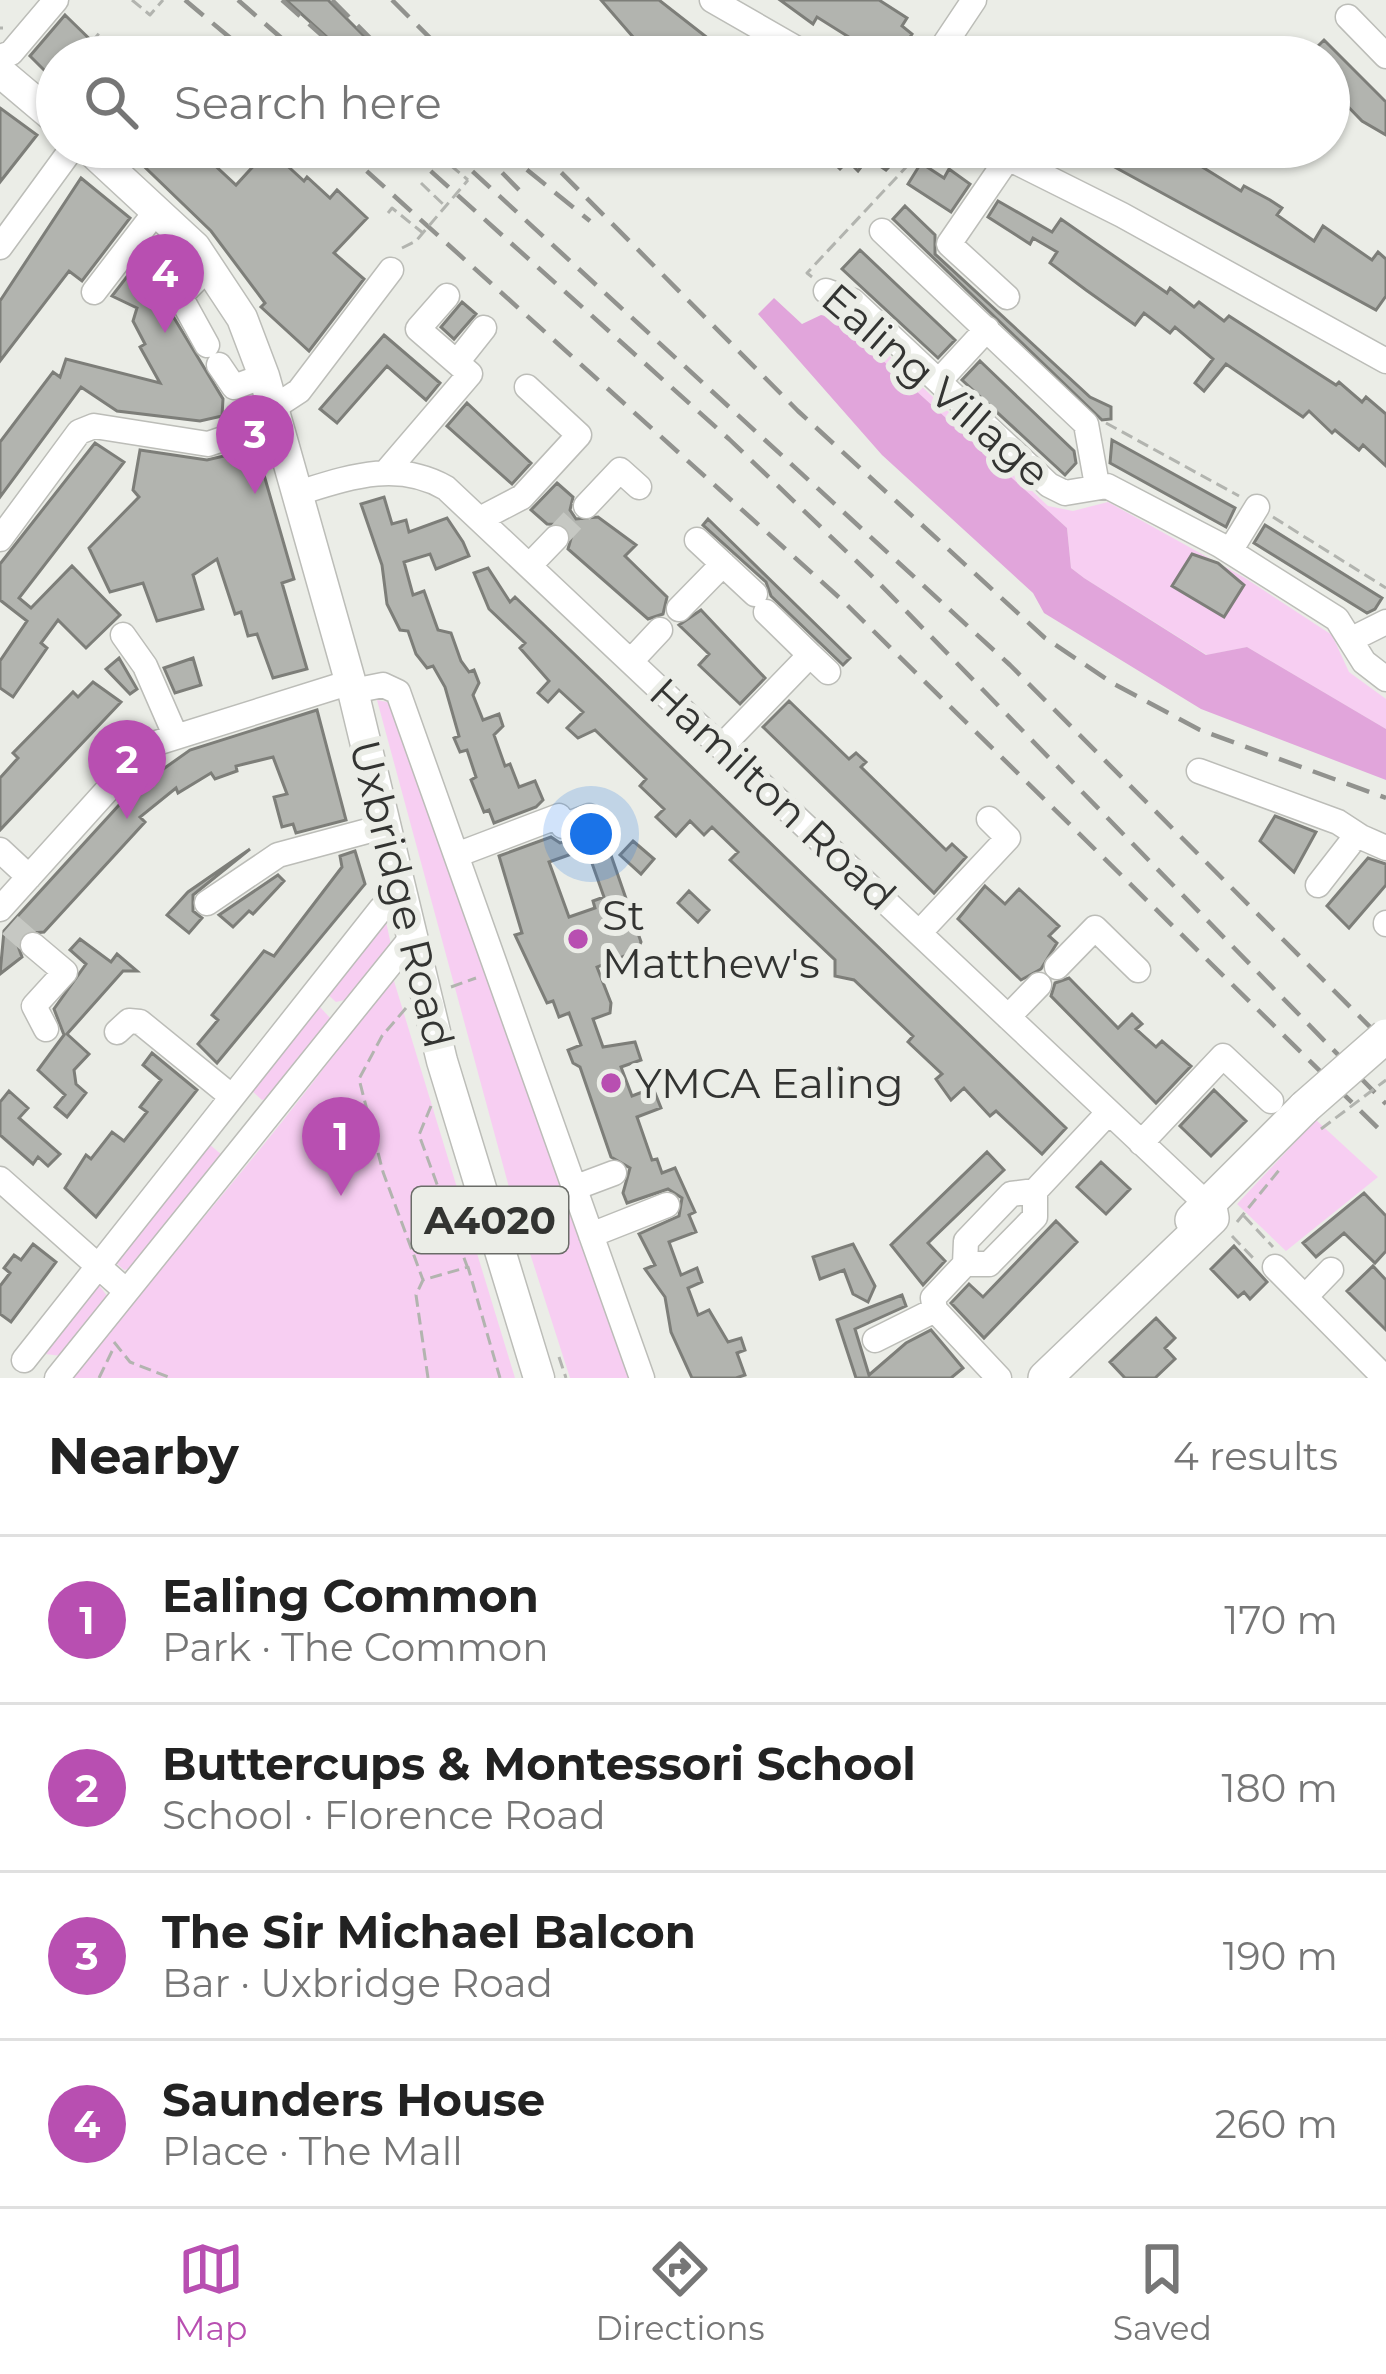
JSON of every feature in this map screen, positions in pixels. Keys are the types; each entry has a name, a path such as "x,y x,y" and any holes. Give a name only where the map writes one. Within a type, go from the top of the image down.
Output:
{"highway":[{"path":"1045,1378 1170,1253 1172,1241 1218,1219 1386,1036"}],"main road":[{"path":"1,67 36,101"},
{"name":"A4020","path":"110,168 209,267 242,318 275,415"},
{"name":"Uxbridge Road","path":"275,415 352,686 442,1061 538,1378"}],"street":[{"path":"1,67 56,0"},
{"path":"712,0 775,36"},
{"path":"950,36 974,0"},
{"path":"1348,17 1386,56"},
{"path":"0,248 58,168"},
{"path":"989,168 949,244 1007,297"},
{"path":"1027,168 1386,361"},
{"path":"94,292 157,210"},
{"path":"881,231 1086,424 1097,484"},
{"path":"0,538 79,432 94,426 208,444 275,415 299,392 396,259"},
{"path":"209,267 180,296 234,387 264,376"},
{"name":"Ealing Village","path":"826,291 854,302 1056,490 1074,493 1097,484 1118,490 1230,551 1332,615 1354,638 1364,662 1386,679"},
{"path":"298,493 386,472 470,374 418,329 447,296"},
{"path":"457,362 484,328"},
{"path":"939,381 987,329"},
{"path":"480,519 522,497 578,435 527,387"},
{"path":"586,506 620,470 639,487"},
{"name":"Hamilton Road","path":"386,472 422,474 480,519 1218,1219"},
{"path":"1230,551 1257,507"},
{"path":"529,566 556,538"},
{"path":"697,540 819,663 722,746"},
{"path":"679,608 723,563"},
{"path":"1354,638 1386,622"},
{"path":"631,661 660,630"},
{"path":"123,635 145,666 176,736"},
{"path":"3,917 28,877 147,746 352,686 383,686 398,692 642,1378"},
{"path":"1199,771 1338,822 1357,839 1386,848"},
{"path":"459,854 559,816 563,826 590,816"},
{"path":"919,933 1008,838 989,819"},
{"path":"207,904 278,855 386,826"},
{"path":"1318,885 1357,839"},
{"path":"0,850 28,877"},
{"path":"381,909 96,1266 12,1357 60,1374 412,937"},
{"path":"1008,1017 1095,928 1138,970"},
{"path":"32,945 65,972 34,1006 46,1029"},
{"path":"314,993 345,1018"},
{"path":"117,1032 129,1021 140,1022 272,1114"},
{"path":"1141,1143 1223,1056 1271,1101"},
{"path":"988,1376 935,1310 933,1298 965,1264 966,1240 1011,1194 1035,1191 1108,1112"},
{"path":"204,1130 235,1157"},
{"path":"574,1188 614,1174"},
{"path":"0,1179 125,1290"},
{"path":"591,1235 667,1205"},
{"path":"1275,1267 1385,1378"},
{"path":"1305,1297 1331,1270"},
{"path":"875,1340 935,1310"}],"path":[{"path":"132,0 150,15 163,0"},
{"path":"146,0 155,8"},
{"path":"97,36 100,32"},
{"path":"396,259 469,180 454,168"},
{"name":"Ealing Village","path":"826,291 807,273 905,168"},
{"path":"421,183 446,207"},
{"path":"388,213 392,208 423,233"},
{"path":"444,989 500,969"},
{"path":"411,1002 382,1036 359,1079 383,1172 423,1280 416,1295 428,1378"},
{"path":"1313,1118 1386,1080"},
{"path":"437,1094 419,1136 468,1268 500,1378"},
{"path":"1218,1219 1262,1267 1275,1267 1277,1251 1244,1216"},
{"path":"423,1280 468,1268"},
{"path":"99,1378 115,1346 130,1362 171,1378"}],"shaded area":[{"path":"774,298 802,324 821,315 836,318 1067,528 1071,568 1084,578 1206,655 1247,647 1386,729 1386,780 1201,709 1044,613 1033,593 882,455 758,314"},
{"path":"842,311 1048,506 1073,511 1108,502 1245,578 1332,635 1349,672 1386,699 1386,729 1247,647 1207,655 1084,578 1071,568 1067,528 836,318"},
{"path":"377,700 392,703 639,1378 570,1378 510,1191"},
{"path":"384,912 391,945 349,999 336,1002 326,993"},
{"path":"389,979 394,981 515,1378 72,1378 274,1132"},
{"path":"312,1007 320,1007 331,1019 270,1097 262,1100 250,1089"},
{"path":"1316,1120 1378,1177 1286,1251 1237,1204"},
{"path":"203,1139 222,1155 133,1268 124,1270 115,1262"},
{"path":"98,1284 108,1297 62,1356 45,1354"}],"building":[{"path":"286,0 328,0 364,36 326,36"},
{"path":"601,0 659,0 705,36 632,36"},
{"path":"780,0 879,0 907,18 902,26 912,34 847,36 817,17 813,24"},
{"path":"65,15 86,36 47,36"},
{"path":"1350,66 1386,102 1386,135 1350,109"},
{"path":"0,108 36,136 0,182"},
{"path":"146,168 218,168 236,185 252,168 290,168 330,198 337,190 367,218 334,253 364,279 309,351 261,307 265,303 211,231"},
{"path":"918,168 929,168 944,178 949,169 970,184 951,212 908,184"},
{"path":"1116,168 1204,168 1241,191 1244,186 1270,200 1282,208 1277,215 1314,241 1323,226 1372,260 1378,252 1386,259 1386,296 1376,310"},
{"path":"81,178 130,218 82,281 69,271 0,361 0,301"},
{"path":"998,201 1052,232 1061,219 1167,293 1170,288 1194,307 1199,302 1224,321 1229,316 1336,385 1339,382 1362,402 1366,397 1386,414 1386,466 1363,445 1359,450 1335,430 1332,433 1309,411 1303,417 1226,364 1204,391 1195,383 1213,359 1175,327 1170,333 1144,313 1135,325 1086,290 1050,263 1057,252 1033,238 1030,244 988,217"},
{"path":"905,206 935,235 935,254 1090,397 1111,407 1111,419 1102,420 893,219"},
{"path":"153,243 180,272 167,286 165,303 223,399 222,416 200,421 117,411 81,387 0,497 0,442 53,372 60,377 66,359 160,383 140,347 145,344 133,321 137,308 112,296"},
{"path":"860,250 955,340 938,358 842,269"},
{"path":"462,302 476,314 454,339 441,327"},
{"path":"384,335 440,383 426,400 387,366 337,423 320,409"},
{"path":"980,361 1074,451 1076,463 1065,475 962,380"},
{"path":"467,403 531,463 512,484 447,426"},
{"path":"1112,440 1235,508 1226,527 1110,463"},
{"path":"95,443 124,462 19,598 31,608 72,566 120,615 86,648 58,620 41,643 47,648 13,697 0,688 0,661 27,621 0,600 0,564"},
{"path":"140,450 207,460 245,451 252,479 264,475 294,579 282,583 307,669 273,678 257,634 248,636 241,612 235,614 217,559 193,575 203,609 157,621 143,583 110,592 89,548 139,497 133,490"},
{"path":"557,483 573,497 570,510 576,519 598,517 636,545 625,556 667,597 663,614 648,619 568,549 572,535 567,525 547,524 531,510"},
{"path":"384,497 392,524 406,520 409,532 447,518 463,542 469,556 436,569 430,554 404,562 413,595 424,591 438,630 451,633 461,661 469,672 474,670 479,683 473,695 483,720 499,714 503,726 494,735 505,766 510,764 519,787 535,781 543,800 536,807 494,823 489,810 484,812 471,780 476,777 467,750 460,752 454,738 459,736 445,687 433,666 427,668 416,654 408,631 400,630 387,604 382,565 361,504"},
{"path":"708,519 850,658 843,665 771,596 766,582 703,525"},
{"path":"1265,525 1382,598 1375,609 1367,613 1254,543"},
{"path":"1192,554 1218,563 1244,585 1224,617 1172,586"},
{"path":"488,568 510,602 515,597 1066,1128 1042,1154 996,1111 990,1116 964,1088 951,1100 936,1079 942,1074 908,1042 913,1036 854,980 835,976 835,960 730,860 738,852 712,827 704,835 690,821 676,836 656,817 664,809 640,786 646,779 595,730 578,738 567,728 583,712 559,690 548,702 538,693 549,681 520,648 525,643 489,609 474,573"},
{"path":"701,610 765,678 740,704 699,665 709,654 679,625"},
{"path":"119,658 137,689 130,694 106,669"},
{"path":"193,658 201,685 175,693 164,668"},
{"path":"93,682 121,702 0,830 0,778 18,758 13,753 73,692 78,697"},
{"path":"789,701 849,759 856,753 866,762 861,767 946,850 952,844 966,857 934,893 763,727"},
{"path":"317,710 346,820 296,833 293,824 282,827 274,797 287,794 273,757 236,766 237,771 215,779 211,773 178,793 176,788 140,817 145,822 44,932 21,934 17,943 22,957 0,974 4,931 131,792 190,750"},
{"path":"1275,816 1316,832 1294,872 1260,841"},
{"path":"603,832 641,942 637,951 597,967 611,1003 610,1013 593,1019 603,1047 635,1042 641,1060 621,1067 632,1096 653,1088 661,1108 637,1117 652,1160 657,1159 662,1173 675,1168 695,1212 689,1215 696,1232 669,1242 681,1275 697,1268 702,1282 688,1288 698,1315 709,1310 728,1342 741,1338 745,1350 737,1353 745,1375 736,1378 692,1378 671,1332 665,1297 645,1269 655,1265 639,1234 679,1216 682,1198 668,1189 627,1203 623,1193 630,1168 611,1157 580,1067 573,1063 568,1050 581,1045 569,1013 559,1017 553,1001 547,1003 515,935 522,933 499,856 551,837 560,843 575,839 580,851 549,862 569,917 595,908 593,901 604,897 583,838"},
{"path":"633,841 654,859 641,874 620,855"},
{"path":"250,849 193,895 193,911 202,918 189,933 167,915 188,892"},
{"path":"355,851 365,884 217,1063 198,1044 218,1020 212,1015 264,951 274,956 342,867 340,856"},
{"path":"1368,858 1386,864 1386,885 1349,928 1327,906"},
{"path":"278,875 284,881 253,914 249,911 233,927 219,915"},
{"path":"985,886 1005,904 1019,889 1059,926 1049,936 1057,943 1041,969 1021,980 958,919"},
{"path":"689,891 709,910 698,922 678,903"},
{"path":"80,939 111,962 117,954 137,971 123,971 67,1034 89,1054 74,1070 76,1084 86,1093 67,1117 55,1107 65,1095 38,1070 64,1035 54,1009 86,964 70,950"},
{"path":"1069,978 1118,1028 1132,1014 1142,1024 1136,1029 1156,1047 1162,1041 1191,1066 1156,1103 1051,996 1055,983"},
{"path":"152,1053 197,1090 96,1217 65,1188 86,1155 91,1159 112,1132 124,1141 147,1112 140,1107 161,1080 143,1065"},
{"path":"836,1065 855,1085 842,1098 823,1078"},
{"path":"1214,1090 1246,1121 1211,1156 1180,1126"},
{"path":"9,1091 28,1108 19,1118 60,1154 48,1166 38,1157 33,1164 0,1135 0,1102"},
{"path":"987,1152 1004,1170 928,1243 945,1261 923,1285 891,1245"},
{"path":"1101,1162 1130,1189 1106,1214 1077,1187"},
{"path":"1364,1193 1386,1216 1386,1251 1375,1263 1344,1233 1316,1257 1303,1243"},
{"path":"1056,1221 1077,1242 984,1338 951,1303 969,1284 983,1297"},
{"path":"33,1244 56,1262 11,1322 0,1314 0,1286 10,1273 4,1268 14,1255 21,1260"},
{"path":"853,1244 875,1286 868,1302 853,1294 844,1270 820,1279 813,1257"},
{"path":"1234,1246 1267,1282 1250,1299 1244,1292 1238,1297 1211,1269"},
{"path":"1373,1266 1386,1280 1386,1330 1347,1291"},
{"path":"902,1295 906,1306 855,1329 869,1375 906,1343 931,1330 963,1368 951,1378 856,1378 837,1320"},
{"path":"1156,1318 1175,1338 1165,1348 1175,1359 1155,1378 1125,1378 1110,1362"}],"tunnel":[{"path":"556,538 586,506"},
{"path":"10,925 33,945"}],"railway":[{"path":"185,0 228,36"},
{"path":"238,0 279,36"},
{"path":"282,0 322,36"},
{"path":"332,0 368,36"},
{"path":"392,0 428,36"},
{"path":"363,168 843,601 1386,1136"},
{"path":"427,168 729,439 874,578 1386,1104"},
{"path":"469,168 1010,665 1386,1043"},
{"path":"498,168 523,194"},
{"path":"525,168 590,221"},
{"path":"557,168 798,411 1045,638 1114,684 1200,730 1386,798"}],"place":[{"name":"Saunders House","path":"165,333"},
{"name":"The Sir Michael Balcon","path":"255,494"},
{"name":"Buttercups & Montessori School","path":"127,819"},
{"name":"St Matthew's","path":"578,939"},
{"name":"YMCA Ealing","path":"611,1083"},
{"name":"Ealing Common","path":"341,1196"}]}
